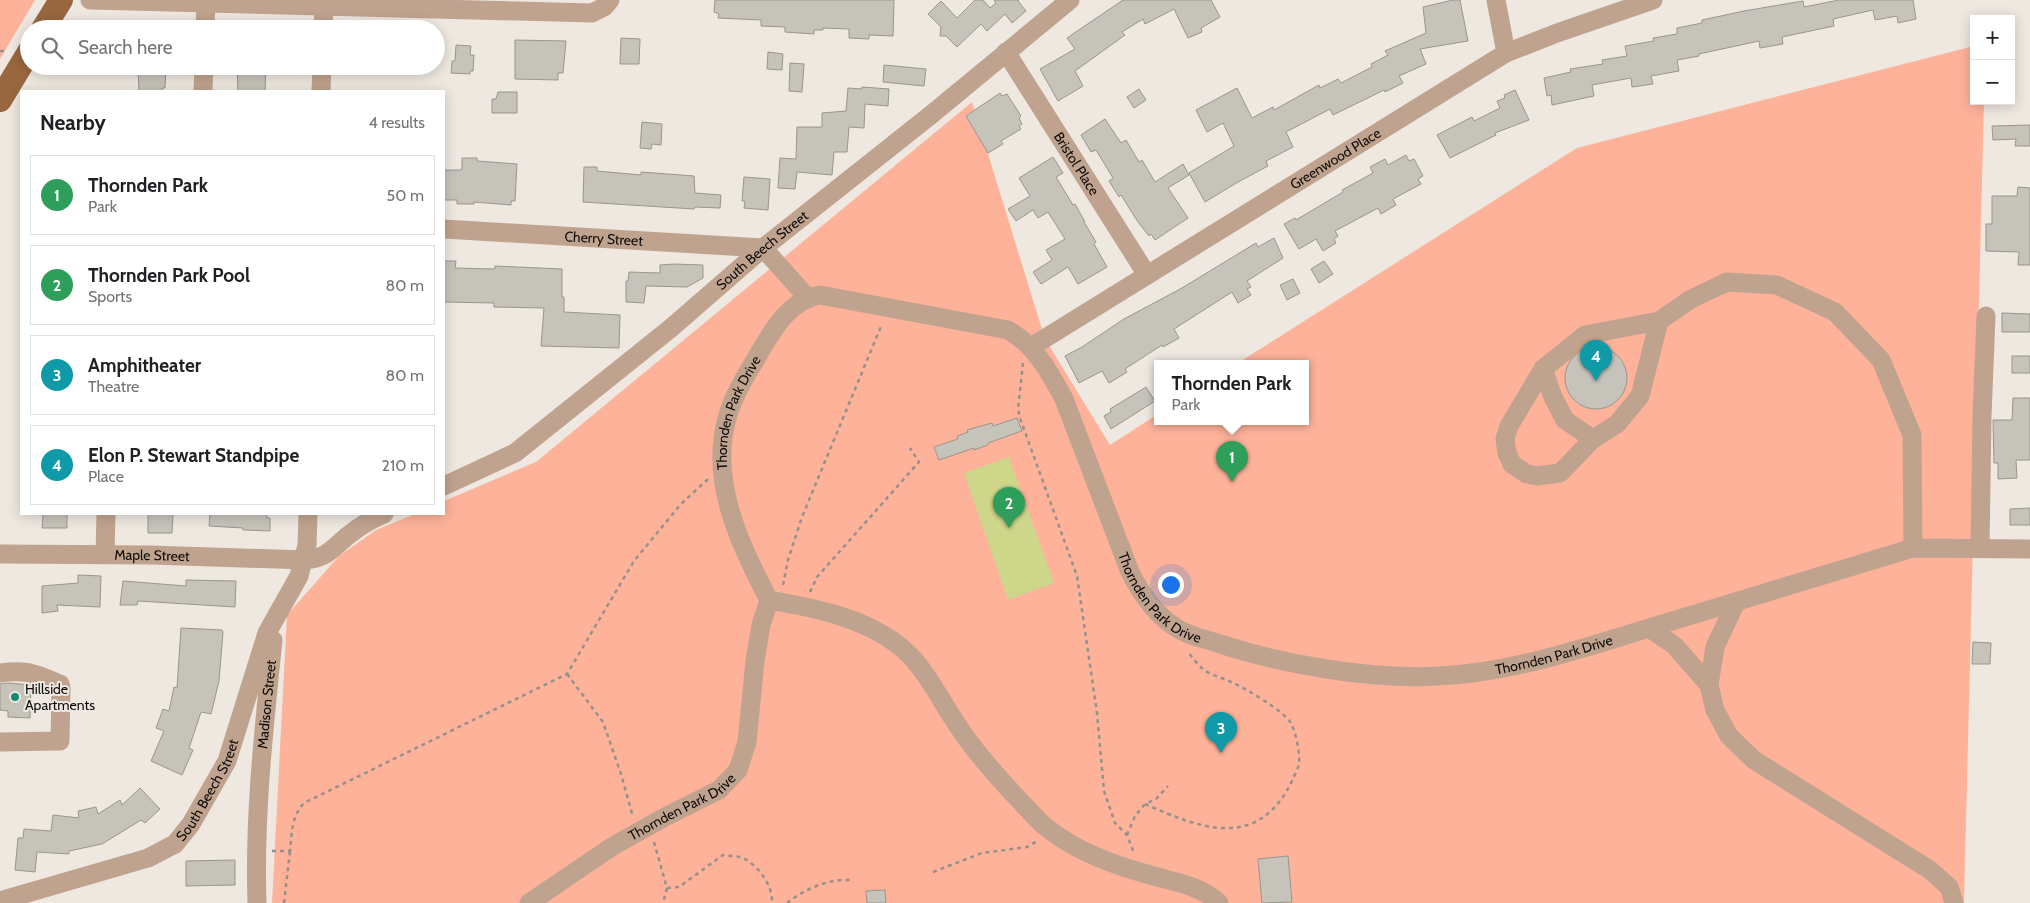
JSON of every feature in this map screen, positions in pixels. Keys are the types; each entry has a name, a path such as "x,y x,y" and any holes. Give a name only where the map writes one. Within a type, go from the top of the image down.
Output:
{"main road":[{"path":"48,20 60,0"},
{"path":"0,100 20,67"}],"street":[{"path":"90,0 592,13 604,7 610,0"},
{"name":"South Beech Street","path":"445,486 516,454 671,328 763,248 1070,0"},
{"path":"1496,0 1506,53"},
{"name":"Greenwood Place","path":"1027,355 1147,275 1254,211 1506,53 1557,33 1653,0"},
{"path":"205,20 206,2"},
{"path":"323,20 324,7"},
{"name":"Bristol Place","path":"1006,52 1147,275"},
{"path":"204,75 204,90"},
{"path":"321,90 322,75"},
{"name":"Cherry Street","path":"445,229 763,248"},
{"path":"763,248 808,298"},
{"path":"1659,321 1640,396 1617,424 1593,438 1560,473 1537,476 1526,474 1512,464 1507,453 1505,439 1509,426 1543,369 1585,334 1659,321 1691,299 1727,282 1777,285 1835,312 1880,360 1912,436 1913,548"},
{"name":"Thornden Park Drive","path":"529,903 613,846 719,790 738,770 747,742 755,661 761,625 769,600 749,562 730,516 723,469 723,450 728,416 740,385 773,330 797,303 820,295 1008,330 1017,335 1027,355 1050,374 1064,399 1137,586 1153,609 1176,628 1189,634 1236,650 1320,668 1397,676 1439,676 1504,668 1556,656 1913,548 2030,549"},
{"path":"1972,548 1982,416 1986,316"},
{"path":"1543,369 1553,397 1565,420 1593,438"},
{"path":"105,554 106,515"},
{"name":"Madison Street","path":"257,903 256,853 264,729 275,617 299,576 305,560 308,545 308,515"},
{"path":"305,560 318,559 332,552 350,534 382,515"},
{"name":"Maple Street","path":"0,554 105,554 305,560"},
{"path":"769,600 857,621 903,648 916,662 962,733 990,770 1047,828 1079,849 1106,861 1189,885 1211,896 1219,903"},
{"path":"1736,602 1716,646 1709,684 1715,710 1729,736 1754,760 1930,870 1949,887 1954,903"},
{"name":"South Beech Street","path":"0,901 148,858 175,844 191,824 227,761 267,633 275,617"},
{"path":"1649,628 1674,646 1709,684"},
{"path":"0,673 31,672 60,684 61,688 60,741 0,742"},
{"path":"57,903 58,884"}],"path":[{"path":"783,585 788,560 802,517 886,316"},
{"path":"1027,355 1018,409 1077,576 1097,713 1104,790 1115,823 1127,835 1134,851 1133,869"},
{"path":"808,598 817,577 919,462 910,448"},
{"path":"284,903 294,818 297,810 304,802 567,674 634,561 681,504 704,481 723,469"},
{"path":"567,674 603,722 621,774 634,823 649,826 667,888 663,903"},
{"path":"1127,835 1135,816 1145,804 1156,799 1168,786"},
{"path":"933,872 982,853 1027,847 1038,840 1047,828"},
{"path":"256,853 290,851"},
{"path":"667,888 679,887 723,855 742,858 760,872 772,893 772,903"},
{"path":"787,903 800,892 836,880 850,880"}],"shaded area":[{"path":"0,0 35,0 23,20 20,20 20,25 0,59"},
{"path":"1970,47 1970,105 1984,105 1964,903 272,903 287,615 339,556 376,530 413,515 445,515 445,501 536,462 972,102 1045,339 1110,445 1154,417 1154,425 1309,425 1309,360 1243,360 1577,148"},
{"path":"1009,457 1054,583 1008,600 964,473"}],"building":[{"path":"715,0 894,0 893,36 869,35 869,39 849,38 849,29 823,28 823,30 814,30 814,34 785,32 785,27 761,26 761,20 718,18 719,14 714,12"},
{"path":"975,0 983,0 990,8 996,3 994,0 1019,0 1026,11 1012,23 1005,14 987,31 981,24 957,47 946,36 940,36 941,27 928,14 941,1 957,18"},
{"path":"1123,0 1211,0 1220,17 1201,28 1202,32 1188,38 1174,9 1145,24 1143,19 1122,32 1125,35 1075,71 1083,86 1058,101 1040,69 1075,49 1067,38"},
{"path":"1460,0 1468,41 1420,49 1426,64 1399,76 1403,83 1385,92 1384,90 1333,115 1330,109 1286,132 1293,147 1266,161 1268,166 1205,202 1189,173 1234,146 1223,123 1207,132 1196,110 1237,88 1252,118 1273,107 1274,110 1319,85 1320,88 1338,79 1341,83 1372,67 1371,64 1388,55 1385,51 1426,33 1423,7"},
{"path":"1839,0 1913,0 1916,19 1898,23 1897,16 1875,20 1873,10 1833,19 1834,26 1782,37 1783,44 1760,48 1759,41 1677,60 1679,71 1651,76 1653,84 1632,87 1631,78 1592,85 1594,96 1552,105 1551,95 1547,96 1544,78 1571,72 1570,69 1603,64 1602,60 1627,56 1625,46 1654,41 1653,38 1677,34 1677,28 1702,23 1702,20 1744,11 1803,1 1804,7"},
{"path":"621,38 640,39 639,64 620,64"},
{"path":"515,40 566,41 563,73 558,73 558,80 515,79"},
{"path":"456,45 471,46 470,55 474,55 473,71 470,71 470,74 451,73 452,61 455,61"},
{"path":"768,52 783,54 782,70 767,69"},
{"path":"790,63 804,64 802,92 789,91"},
{"path":"884,65 926,69 924,86 883,82"},
{"path":"138,75 166,75 165,88 162,88 162,90 139,90"},
{"path":"237,75 266,75 265,90 238,90"},
{"path":"862,87 889,89 888,106 865,104 864,128 849,127 847,152 834,152 832,175 797,172 795,189 778,188 780,158 796,159 797,127 822,127 822,113 846,111 848,88 862,89"},
{"path":"1139,89 1146,100 1134,108 1127,97"},
{"path":"1515,90 1529,120 1495,133 1496,135 1450,158 1437,135 1472,117 1474,121 1500,108 1497,101 1505,98 1504,95"},
{"path":"498,92 517,92 517,113 492,113 492,99 496,99"},
{"path":"1000,93 1002,96 1007,94 1021,116 1019,118 1022,124 1019,126 1021,129 1001,141 1003,144 988,153 966,116"},
{"path":"1105,119 1121,143 1126,140 1139,162 1142,160 1155,182 1183,164 1189,175 1168,188 1188,218 1155,240 1151,234 1149,236 1138,222 1121,195 1119,197 1109,181 1113,178 1096,150 1091,152 1081,135"},
{"path":"642,122 662,124 661,145 652,144 651,149 640,148"},
{"path":"2030,125 2030,146 2015,146 2016,139 1993,140 1992,126"},
{"path":"1406,155 1409,161 1414,159 1423,176 1418,179 1421,184 1393,199 1396,205 1381,214 1378,208 1335,231 1338,236 1334,239 1336,243 1323,251 1316,239 1299,249 1284,224 1295,218 1296,220 1343,192 1342,190 1373,173 1370,167 1385,159 1388,165"},
{"path":"1053,157 1063,173 1056,177 1073,205 1075,204 1096,242 1094,244 1107,267 1078,284 1068,267 1041,284 1033,272 1052,260 1046,250 1065,239 1048,212 1038,218 1033,210 1016,221 1008,209 1030,196 1019,178"},
{"path":"462,158 477,158 477,161 517,164 515,201 511,201 511,205 474,202 474,204 457,204 457,200 445,200 445,170 462,169"},
{"path":"584,167 597,167 597,171 641,175 641,172 694,176 695,193 721,195 720,208 695,207 694,209 583,202"},
{"path":"744,177 770,179 768,210 744,208 745,201 742,201"},
{"path":"2018,187 2030,188 2030,265 2018,265 2019,252 1986,251 1986,224 1992,224 1992,196 2017,196"},
{"path":"1274,238 1283,258 1247,281 1251,287 1247,289 1251,295 1238,303 1232,292 1174,329 1179,338 1163,347 1162,345 1125,369 1127,372 1109,383 1102,371 1079,383 1065,356 1124,319 1182,288 1256,243 1258,247"},
{"path":"445,261 456,261 455,268 495,269 495,266 562,269 564,312 620,315 619,348 541,346 544,308 494,307 494,303 445,302"},
{"path":"1324,261 1333,274 1319,283 1311,269"},
{"path":"660,265 703,265 703,278 687,287 646,286 644,303 626,302 626,281 628,281 629,272 660,273"},
{"path":"1293,279 1300,293 1287,300 1280,285"},
{"path":"2002,313 2030,314 2030,332 2002,332"},
{"path":"1596,347 1613,352 1618,356 1622,361 1627,378 1622,395 1618,400 1613,404 1596,409 1579,404 1574,400 1570,395 1565,378 1570,361 1574,356 1579,352"},
{"path":"2012,356 2030,356 2030,373 2012,373"},
{"path":"1146,387 1154,399 1154,402 1111,429 1104,416 1111,412 1110,409"},
{"path":"2013,398 2030,398 2030,460 2016,460 2017,478 1998,479 1998,463 1994,463 1993,420 2012,420"},
{"path":"1017,418 1022,431 974,450 974,448 939,460 934,447 958,439 957,436 968,432 967,430 992,423 993,426"},
{"path":"2030,508 2030,525 2010,525 2010,509"},
{"path":"43,515 67,515 67,528 42,528"},
{"path":"148,515 173,515 172,533 148,533"},
{"path":"210,515 267,515 267,518 270,518 270,531 209,526"},
{"path":"78,575 101,576 100,607 57,605 58,611 42,613 42,586 78,583"},
{"path":"186,580 236,581 235,607 138,601 137,605 120,605 123,581 186,586"},
{"path":"181,628 222,630 223,632 219,681 211,714 201,712 189,748 193,750 182,775 151,761 164,731 156,728 163,709 169,711 174,687 177,688"},
{"path":"1973,642 1991,643 1990,664 1972,664"},
{"name":"Hillside Apartments","path":"0,684 31,685 30,718 8,717 8,711 0,710"},
{"path":"140,788 160,809 145,823 141,820 102,844 69,851 69,854 37,852 35,872 15,870 18,838 23,838 24,829 51,831 53,815 79,818 78,811 96,807 98,814 120,800 122,805"},
{"path":"1288,856 1292,902 1262,903 1258,859"},
{"path":"235,860 235,885 186,886 186,861"},
{"path":"885,890 886,903 867,903 866,891"}],"place":[{"name":"Elon P. Stewart Standpipe","path":"1596,381"},
{"name":"Thornden Park","path":"1232,482"},
{"name":"Thornden Park Pool","path":"1009,528"},
{"name":"Hillside Apartments","path":"15,697"},
{"name":"Amphitheater","path":"1221,753"}]}
